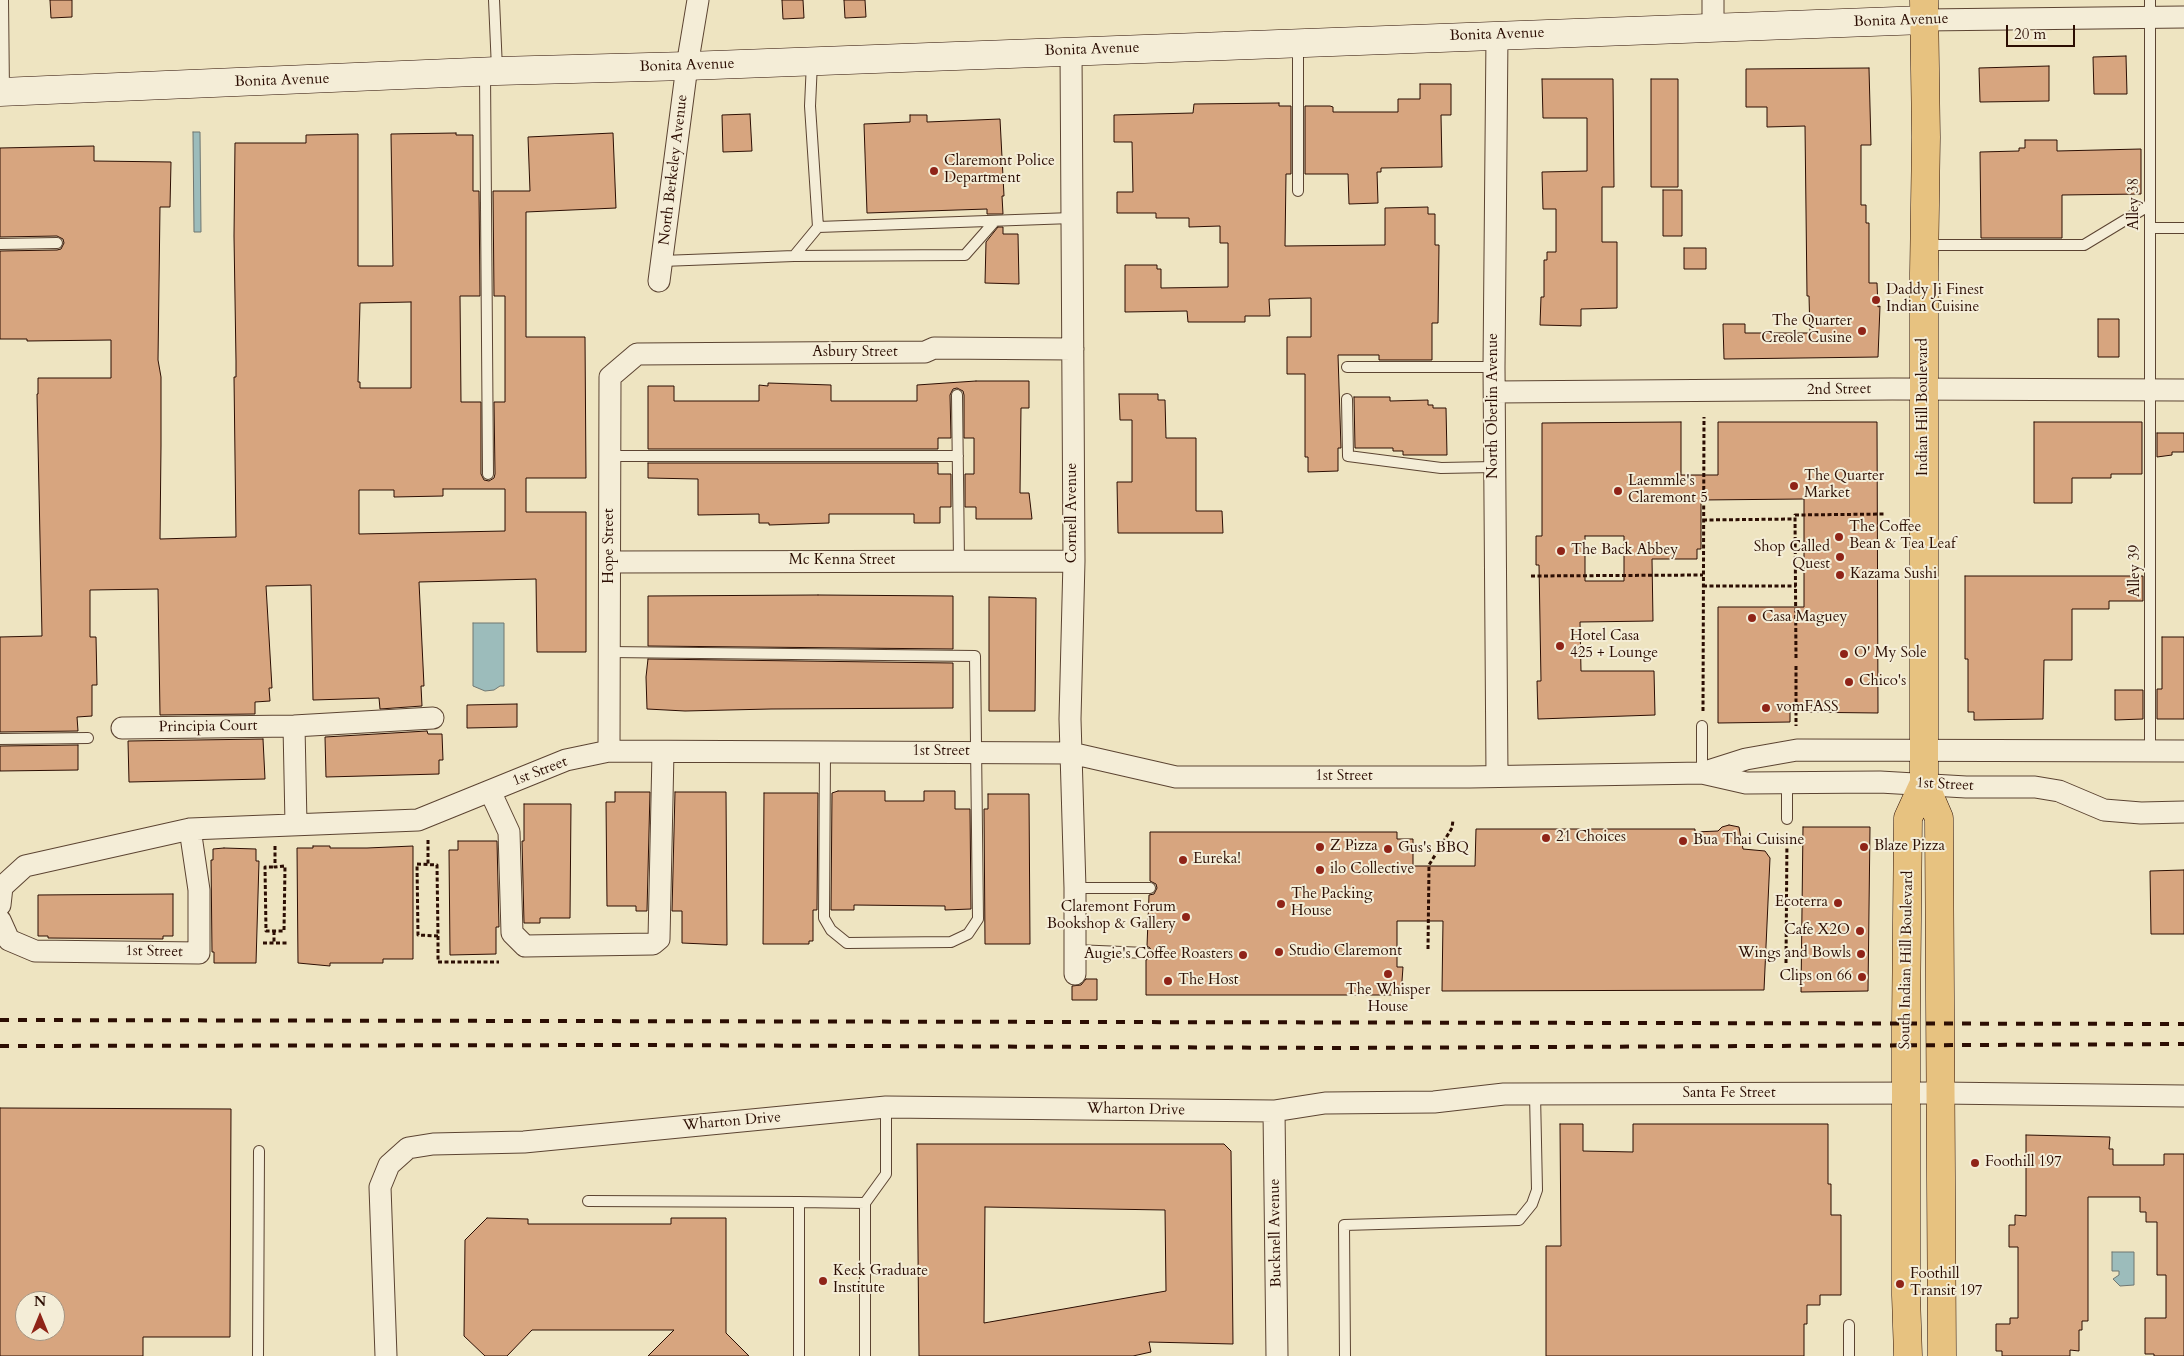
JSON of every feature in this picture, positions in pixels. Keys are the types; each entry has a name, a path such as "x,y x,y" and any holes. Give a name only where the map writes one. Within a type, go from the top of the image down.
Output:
{"main road":[{"name":"Bonita Avenue","path":"2,92 1713,27 1924,10"},
{"name":"Indian Hill Boulevard","path":"1924,10 1926,137 1924,245 1924,784"},
{"name":"South Indian Hill Boulevard","path":"1908,1356 1906,1295 1906,1094 1908,818 1924,784"},
{"name":"South Indian Hill Boulevard","path":"1924,784 1939,818 1942,1356"}],"street":[{"name":"North Berkeley Avenue","path":"661,271 687,66 698,0"},
{"path":"1713,0 1713,27"},
{"name":"Bonita Avenue","path":"1924,10 2150,8 2184,16"},
{"name":"North Oberlin Avenue","path":"1497,35 1494,367 1497,776"},
{"name":"Cornell Avenue","path":"1071,51 1074,560 1070,720 1076,974"},
{"name":"Asbury Street","path":"637,354 925,352 934,348 1073,349"},
{"name":"Hope Street","path":"609,751 610,377 637,354"},
{"name":"2nd Street","path":"1495,392 2184,390"},
{"name":"Mc Kenna Street","path":"610,562 1074,560"},
{"name":"Principia Court","path":"122,728 294,726 433,718"},
{"path":"294,726 296,824"},
{"name":"1st Street","path":"1702,773 1746,759 1796,750 2184,751"},
{"name":"1st Street","path":"0,905 2,887 25,866 190,829 418,820 566,760 609,751 1071,753 1176,777 1702,773 1746,783 1880,782 1966,787 2035,787 2058,791 2104,810 2141,813 2184,812"},
{"path":"490,791 509,832 512,933 525,946 652,944 660,939 663,752"},
{"name":"1st Street","path":"0,920 9,940 35,951 199,953 199,890 190,829"},
{"name":"Santa Fe Street","path":"1274,1111 1324,1103 1434,1102 1504,1094 2184,1096"},
{"name":"Wharton Drive","path":"386,1356 380,1187 389,1165 408,1148 433,1144 524,1142 886,1107 1274,1111"},
{"name":"Bucknell Avenue","path":"1274,1111 1277,1356"}],"lane":[{"path":"2,92 3,0"},
{"path":"488,474 491,72 494,0"},
{"name":"Alley 38","path":"2150,8 2150,391"},
{"path":"1298,42 1298,191"},
{"path":"794,256 818,227 810,106 812,61"},
{"path":"1924,245 2084,245 2150,206"},
{"path":"818,227 1072,218"},
{"path":"661,271 794,256 965,255 995,221"},
{"path":"2150,228 2184,228"},
{"path":"0,244 57,243"},
{"path":"1347,368 1494,367"},
{"name":"Alley 39","path":"2150,391 2150,751"},
{"path":"957,395 959,561"},
{"path":"1347,399 1348,456 1441,468 1494,467"},
{"path":"610,456 958,456"},
{"path":"609,652 975,656 978,919 968,934 951,942 846,943 831,930 824,918 825,752"},
{"path":"1702,726 1702,773"},
{"path":"0,739 88,738"},
{"path":"1787,783 1787,819"},
{"path":"1075,888 1150,888"},
{"path":"1076,950 1146,953"},
{"path":"1345,1356 1344,1225 1518,1220 1532,1204 1537,1190 1535,1094"},
{"path":"865,1356 865,1203 886,1174 886,1107"},
{"path":"258,1356 259,1151"},
{"path":"588,1201 865,1203"},
{"path":"799,1202 799,1356"},
{"path":"1849,1356 1850,1325"}],"path":[{"path":"1702,726 1704,417"},
{"path":"1703,520 1795,519 1795,516 1885,514"},
{"path":"1795,519 1796,658"},
{"path":"1531,576 1703,575"},
{"path":"1703,586 1796,586"},
{"path":"1796,666 1796,726"},
{"path":"1786,963 1787,819"},
{"path":"1428,949 1429,865 1452,828 1453,820"},
{"path":"428,836 428,864"},
{"path":"275,840 275,867"},
{"path":"438,936 418,935 417,864 438,865 438,936 438,962 499,962"},
{"path":"285,866 284,931 266,932 265,868 275,867 285,866"},
{"path":"274,931 274,943"},
{"path":"263,943 287,943"}],"water":[{"path":"193,132 200,132 201,232 194,232"},
{"path":"473,623 504,623 504,686 494,690 485,691 473,686"},
{"path":"2112,1252 2134,1252 2134,1285 2120,1286 2113,1279 2119,1275 2119,1271 2112,1271"}],"building":[{"path":"50,0 72,0 72,17 51,18"},
{"path":"782,0 803,0 804,18 783,19"},
{"path":"844,0 865,0 866,17 845,18"},
{"path":"2126,56 2127,94 2094,94 2093,57"},
{"path":"2049,66 2049,101 1980,102 1979,68"},
{"path":"1869,68 1871,145 1861,145 1861,205 1866,205 1866,223 1869,223 1869,283 1877,283 1878,307 1880,306 1878,357 1724,359 1723,324 1745,324 1745,333 1810,333 1809,296 1807,296 1805,126 1767,127 1767,107 1746,107 1746,69"},
{"path":"1542,79 1613,79 1614,187 1602,187 1602,242 1617,242 1617,308 1581,309 1581,326 1540,325 1541,297 1544,297 1544,260 1547,260 1547,252 1556,252 1556,209 1543,209 1542,172 1587,171 1587,118 1543,118"},
{"path":"1651,79 1678,79 1678,187 1651,187"},
{"path":"1420,84 1451,84 1451,115 1441,115 1442,167 1381,168 1381,172 1377,172 1378,203 1349,204 1348,174 1305,174 1305,106 1330,106 1333,107 1333,112 1398,112 1398,99 1420,99"},
{"path":"1279,103 1279,106 1291,106 1291,174 1286,174 1285,246 1385,245 1385,208 1428,207 1428,214 1435,214 1435,245 1439,245 1438,323 1432,323 1432,360 1379,360 1379,355 1338,355 1341,448 1338,448 1338,471 1308,472 1308,457 1305,457 1305,374 1287,374 1287,337 1311,337 1311,298 1269,299 1270,316 1245,316 1245,322 1188,322 1187,311 1125,312 1125,265 1157,265 1157,269 1161,269 1161,288 1228,287 1228,243 1220,243 1220,226 1189,227 1189,218 1156,218 1156,213 1117,213 1117,192 1133,192 1132,142 1114,142 1114,115 1193,113 1194,104"},
{"path":"750,114 752,151 723,152 722,115"},
{"name":"Claremont Police Department","path":"910,115 927,115 927,122 1000,119 1004,196 1002,196 1003,214 987,214 987,209 867,213 864,124 910,122"},
{"path":"456,133 456,135 473,135 473,191 479,191 480,296 460,296 461,402 481,402 481,474 484,480 489,481 494,478 495,474 494,402 505,402 505,296 494,296 493,191 530,191 528,137 613,133 616,208 526,212 526,337 585,337 586,478 526,478 526,512 586,512 586,652 537,652 536,579 419,582 424,686 421,686 422,706 380,709 379,698 313,700 311,585 266,586 272,688 269,688 270,701 255,702 255,714 160,715 158,589 90,590 90,637 96,637 97,685 92,685 92,716 77,717 78,731 0,732 0,637 42,636 38,378 111,378 111,340 27,341 27,339 0,339 0,251 57,250 61,249 64,243 63,239 57,236 0,237 0,148 94,146 94,161 171,162 170,207 160,207 158,360 161,377 160,539 236,537 234,377 236,377 235,143 306,143 306,135 358,134 358,266 393,266 391,134","holes":["411,302 411,388 360,388 360,382 358,382 360,303","443,489 505,489 505,531 359,534 359,490 394,490 394,497 443,496"]},
{"path":"2025,140 2057,140 2057,151 2141,149 2141,194 2062,195 2062,238 1981,238 1980,152 2019,151 2019,148 2025,148"},
{"path":"1663,190 1682,190 1682,236 1663,236"},
{"path":"998,227 1003,227 1003,234 1018,234 1019,284 985,283 986,242"},
{"path":"1684,248 1706,248 1706,269 1684,269"},
{"path":"2098,319 2119,319 2119,357 2098,357"},
{"path":"976,381 1029,381 1029,408 1021,408 1020,493 1029,493 1032,519 976,519 976,507 965,507 965,474 974,474 974,438 964,438 964,395 963,391 957,388 953,389 950,395 951,438 938,438 938,449 648,449 648,386 674,386 674,401 759,401 759,385 768,386 768,383 831,385 831,401 917,401 917,385"},
{"path":"1119,394 1158,394 1158,400 1165,400 1166,438 1196,438 1196,511 1222,511 1223,533 1118,533 1117,482 1132,482 1132,420 1120,420"},
{"path":"1354,397 1390,397 1390,401 1428,400 1428,405 1433,405 1433,408 1446,408 1447,455 1403,455 1403,451 1393,451 1393,448 1355,448"},
{"path":"1681,422 1681,475 1718,475 1718,422 1877,422 1878,713 1790,712 1790,722 1718,723 1718,607 1804,607 1804,499 1701,500 1701,549 1697,549 1697,559 1652,559 1653,621 1580,622 1581,671 1654,671 1655,715 1538,719 1537,681 1541,681 1539,565 1536,565 1536,536 1542,536 1542,423","holes":["1585,536 1624,536 1624,581 1585,581"]},
{"path":"2034,422 2142,422 2142,474 2111,474 2111,478 2072,478 2072,503 2034,503"},
{"path":"2157,433 2184,433 2184,452 2172,452 2172,455 2157,457"},
{"path":"648,463 938,463 938,474 951,474 951,507 940,507 940,523 914,523 914,514 829,514 829,523 769,525 769,523 759,523 759,514 698,515 698,479 648,478"},
{"path":"1965,576 2143,576 2143,601 2109,601 2109,609 2072,609 2072,660 2044,660 2043,719 1974,720 1974,712 1968,712 1968,659 1965,659"},
{"path":"648,596 953,596 953,649 648,646"},
{"path":"989,597 1036,598 1035,711 989,711"},
{"path":"2162,637 2184,637 2184,719 2157,719 2157,689 2162,689"},
{"path":"648,659 953,663 953,708 685,711 647,709 646,677"},
{"path":"2115,690 2143,690 2143,719 2115,720"},
{"path":"517,704 517,727 467,728 467,705"},
{"path":"427,731 428,734 442,734 443,760 439,760 439,774 326,777 325,737"},
{"path":"263,739 265,779 129,782 128,741"},
{"path":"78,745 78,770 0,771 0,746"},
{"path":"838,791 885,791 885,801 924,801 924,791 955,791 955,809 970,809 971,909 945,910 945,906 854,905 854,910 831,910 832,793"},
{"path":"615,792 650,792 647,911 636,911 636,906 607,906 606,802 615,802"},
{"path":"675,792 726,792 727,945 682,943 682,911 672,911"},
{"path":"764,793 818,793 817,910 813,910 813,941 809,941 809,944 763,944"},
{"path":"988,794 1029,794 1030,944 985,944 984,809 988,809"},
{"path":"524,804 571,804 570,918 540,918 540,923 524,923 522,841 524,841"},
{"path":"1729,825 1739,827 1743,849 1765,851 1770,858 1764,990 1442,991 1443,921 1397,921 1397,967 1403,967 1401,995 1146,995 1146,960 1153,953 1147,946 1149,895 1154,894 1157,888 1156,884 1150,881 1150,832 1397,832 1397,839 1413,839 1413,866 1475,866 1476,829 1695,829 1695,832 1718,831 1722,827"},
{"path":"1803,827 1870,827 1868,991 1801,992"},
{"path":"458,841 497,841 499,927 496,927 496,954 450,955 449,850 458,850"},
{"path":"313,846 367,848 413,846 413,959 383,959 383,963 330,963 330,966 298,963 297,848 313,848"},
{"path":"213,849 256,849 256,861 259,861 256,963 214,963 214,952 212,952 211,860 213,860"},
{"path":"2184,870 2184,934 2151,934 2150,871"},
{"path":"173,894 173,936 163,936 163,939 48,938 48,936 38,936 38,895"},
{"path":"1086,979 1097,979 1097,1000 1072,1000 1072,986 1081,985"},
{"path":"0,1108 231,1109 230,1337 143,1337 143,1356 0,1356"},
{"path":"1560,1124 1583,1124 1583,1151 1633,1152 1633,1124 1828,1124 1828,1184 1831,1184 1831,1215 1841,1215 1841,1295 1820,1295 1820,1305 1807,1305 1807,1324 1804,1324 1804,1356 1546,1356 1546,1246 1561,1246"},
{"path":"2026,1135 2110,1137 2109,1149 2113,1149 2113,1165 2164,1165 2164,1154 2184,1154 2184,1356 2154,1356 2154,1354 2145,1354 2145,1318 2166,1318 2166,1275 2157,1275 2157,1222 2146,1222 2146,1212 2140,1212 2140,1197 2088,1197 2088,1321 2082,1321 2082,1330 2079,1330 2079,1351 2070,1350 2070,1356 2002,1356 2002,1351 1996,1351 1996,1324 2010,1324 2010,1318 2018,1318 2018,1247 2009,1247 2009,1225 2015,1225 2015,1215 2026,1216"},
{"path":"917,1144 1224,1144 1231,1151 1233,1344 1149,1342 1151,1352 1133,1356 919,1356","holes":["985,1207 1165,1210 1166,1291 984,1323"]},
{"path":"487,1218 528,1219 528,1224 671,1224 671,1218 726,1218 726,1333 749,1356 648,1356 674,1330 532,1330 507,1356 485,1356 464,1336 465,1240"}],"railway":[{"path":"0,1020 2184,1024"},
{"path":"0,1046 636,1045 1335,1048 2184,1044"}],"place":[{"name":"Claremont Police Department","path":"934,171"},
{"name":"Daddy Ji Finest Indian Cuisine","path":"1876,300"},
{"name":"The Quarter Creole Cusine","path":"1862,331"},
{"name":"The Quarter Market","path":"1794,486"},
{"name":"Laemmle's Claremont 5","path":"1618,491"},
{"name":"The Coffee Bean & Tea Leaf","path":"1839,537"},
{"name":"The Back Abbey","path":"1561,551"},
{"name":"Shop Called Quest","path":"1840,557"},
{"name":"Kazama Sushi","path":"1840,575"},
{"name":"Casa Maguey","path":"1752,618"},
{"name":"Hotel Casa 425 + Lounge","path":"1560,646"},
{"name":"O' My Sole","path":"1844,654"},
{"name":"Chico's","path":"1849,682"},
{"name":"vomFASS","path":"1766,708"},
{"name":"21 Choices","path":"1546,838"},
{"name":"Bua Thai Cuisine","path":"1683,841"},
{"name":"Z Pizza","path":"1320,847"},
{"name":"Blaze Pizza","path":"1864,847"},
{"name":"Gus's BBQ","path":"1388,849"},
{"name":"Eureka!","path":"1183,860"},
{"name":"ilo Collective","path":"1320,870"},
{"name":"Ecoterra","path":"1838,903"},
{"name":"The Packing House","path":"1281,904"},
{"name":"Claremont Forum Bookshop & Gallery","path":"1186,917"},
{"name":"Cafe X2O","path":"1860,931"},
{"name":"Studio Claremont","path":"1279,952"},
{"name":"Wings and Bowls","path":"1861,954"},
{"name":"Augie's Coffee Roasters","path":"1243,955"},
{"name":"The Whisper House","path":"1388,974"},
{"name":"Clips on 66","path":"1862,977"},
{"name":"The Host","path":"1168,981"},
{"name":"Foothill 197","path":"1975,1163"},
{"name":"Keck Graduate Institute","path":"823,1281"},
{"name":"Foothill Transit 197","path":"1900,1284"}]}
